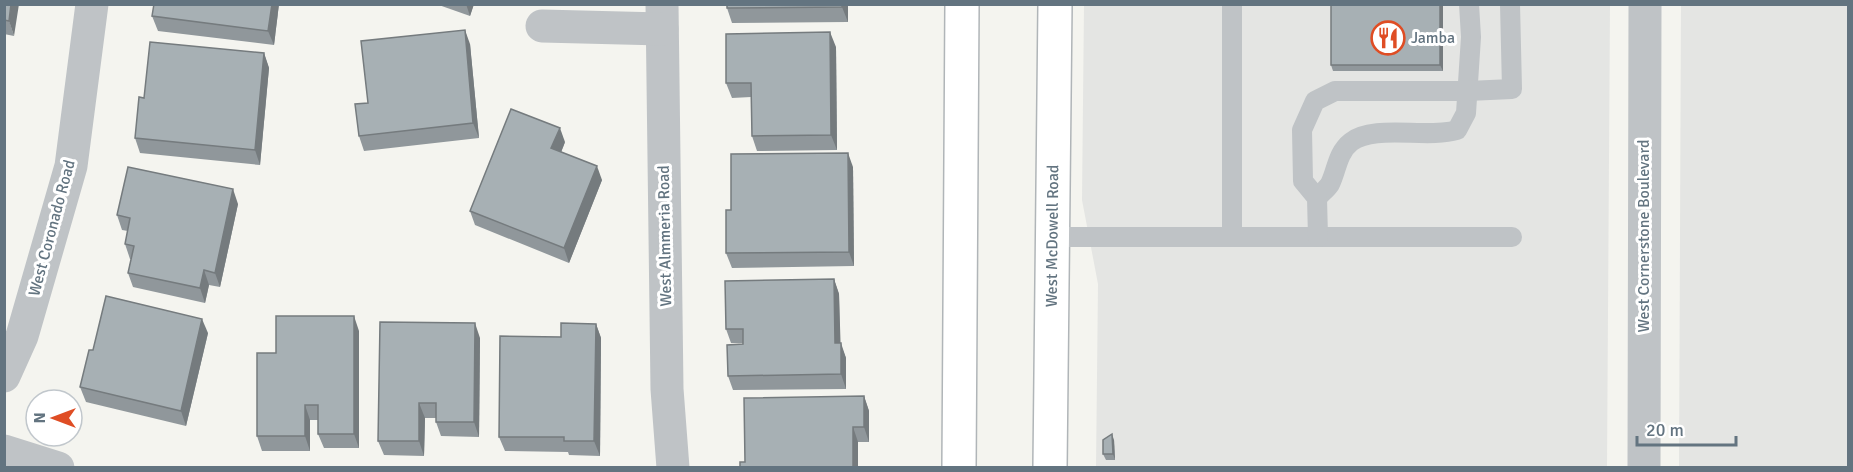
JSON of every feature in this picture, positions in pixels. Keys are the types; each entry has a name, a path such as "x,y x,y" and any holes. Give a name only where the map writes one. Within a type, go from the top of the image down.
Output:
{"main road":[{"path":"958,468 962,4"},
{"name":"West McDowell Road","path":"1050,468 1055,4"}],"street":[{"name":"West Coronado Road","path":"4,376 22,336 71,166 92,4"},
{"name":"West Cornerstone Boulevard","path":"1644,468 1645,4"},
{"path":"542,26 662,17"},
{"name":"West Almmeria Road","path":"662,17 667,389 672,468"},
{"path":"4,451 58,468"}],"lane":[{"path":"1232,4 1232,237"},
{"path":"1317,198 1329,185 1340,155 1350,142 1367,134 1442,134 1457,130 1466,113 1469,4"},
{"path":"1318,237 1317,198 1303,181 1302,130 1315,101 1335,91 1468,91 1512,88 1510,4"},
{"path":"1053,237 1512,237"}],"shaded area":[{"path":"1084,5 1610,5 1607,467 1096,467 1098,284 1082,200"},
{"path":"1681,5 1848,5 1848,467 1679,467"}],"building":[{"path":"4,4 11,4 9,21 4,20"},
{"path":"154,4 272,4 268,31 152,16"},
{"path":"727,4 842,4 842,7 727,8"},
{"name":"Jamba","path":"1331,4 1440,4 1440,65 1331,65"},
{"path":"465,30 473,123 359,136 355,104 368,103 361,41"},
{"path":"830,32 831,135 752,136 751,83 726,83 726,34"},
{"path":"150,42 264,53 255,150 135,138 139,97 144,98"},
{"path":"511,109 560,128 551,148 597,166 564,248 470,211"},
{"path":"848,153 849,252 726,253 726,210 731,210 731,154"},
{"path":"128,167 233,189 215,273 204,270 200,288 128,273 134,246 125,244 130,218 117,215"},
{"path":"834,279 835,343 841,343 841,374 728,376 727,345 743,344 743,329 726,329 725,281"},
{"path":"106,296 202,319 181,411 80,387 89,350 93,350"},
{"path":"276,316 354,316 354,434 318,434 318,405 305,405 305,436 257,436 257,353 276,353"},
{"path":"380,322 475,323 474,422 436,422 436,403 419,403 419,441 378,441"},
{"path":"561,323 596,324 594,441 564,441 564,437 499,437 500,336 561,337"},
{"path":"864,396 864,427 853,427 853,468 740,468 740,462 745,462 744,398"},
{"path":"1112,434 1113,454 1103,454 1103,440"}],"place":[{"name":"Jamba","path":"1388,38"}]}
